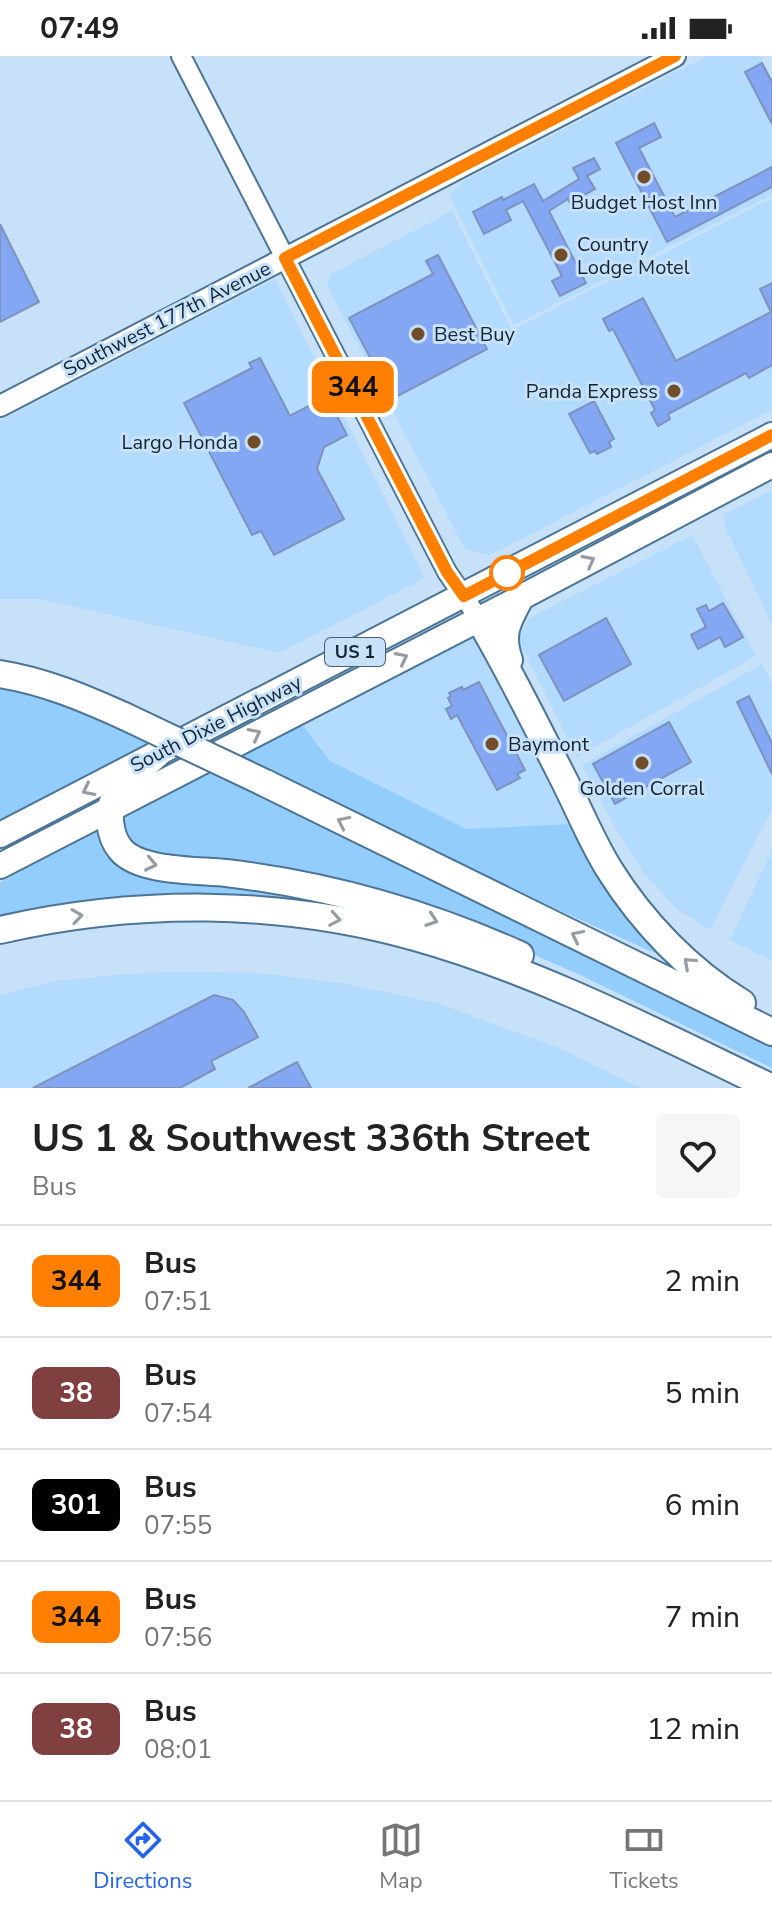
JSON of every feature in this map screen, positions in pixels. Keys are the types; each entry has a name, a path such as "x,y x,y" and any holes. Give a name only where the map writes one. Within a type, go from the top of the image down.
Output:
{"highway":[{"name":"South Dixie Highway","path":"0,835 772,435"},
{"name":"South Dixie Highway","path":"0,866 772,465"},
{"path":"513,680 504,646 508,621 520,598"},
{"path":"479,619 600,854 629,898 691,965 746,1006 772,1030"},
{"path":"0,674 63,691 124,716 772,1030"},
{"path":"157,754 124,783 111,808 111,826 116,843 127,855 142,864 293,883 363,898 431,919 493,943 599,993 629,1020"},
{"path":"0,930 74,916 156,908 227,907 320,917 412,936 534,978 772,1088"}],"main road":[{"name":"Southwest 177th Avenue","path":"0,406 675,56"}],"street":[{"path":"181,56 447,572 479,619"}],"shaded area":[{"path":"707,56 760,56 772,80 772,195 514,325 449,195 465,180"},
{"path":"772,198 772,410 490,555 465,549 327,286 331,274 452,211 512,330"},
{"path":"275,279 425,578 279,653 40,599 0,599 0,421"},
{"path":"772,490 772,624 725,527 724,515"},
{"path":"692,535 756,656 577,757 518,639 528,619"},
{"path":"474,636 571,824 467,829 329,761 300,722"},
{"path":"762,664 772,684 772,809 710,930 677,909 643,872 582,765"},
{"path":"0,683 43,694 155,741 0,824"},
{"path":"300,722 330,761 467,829 571,824 588,856 673,961 518,892 236,756"},
{"path":"213,770 772,1044 772,1068 580,975 489,935 143,858 115,821"},
{"path":"104,828 108,844 305,894 389,920 0,919 0,882"},
{"path":"772,850 772,961 730,940"},
{"path":"177,972 259,973 347,984 437,1003 556,1047 642,1088 0,1088 0,995 55,981"}],"building":[{"path":"762,63 772,82 772,124 745,72"},
{"name":"Budget Host Inn","path":"654,123 661,137 639,148 675,217 772,167 772,187 667,242 616,143"},
{"name":"Country Lodge Motel","path":"594,158 600,169 587,176 595,189 570,203 568,199 549,211 586,283 560,296 552,281 562,276 523,201 506,210 511,220 484,234 473,212 534,184 543,201 579,179 573,168"},
{"path":"0,224 39,302 0,322"},
{"name":"Best Buy","path":"438,255 487,349 392,399 349,318 433,274 426,261"},
{"path":"772,283 772,365 749,378 746,373 668,414 670,419 658,426 651,413 655,410 613,329 609,331 603,319 643,298 676,361 771,312 760,289"},
{"name":"Largo Honda","path":"260,358 290,416 327,396 347,435 324,447 317,469 344,519 274,555 261,531 252,535 184,403 252,368 249,363"},
{"path":"594,401 614,439 609,442 611,447 597,454 595,451 590,453 569,414"},
{"path":"723,603 743,637 725,647 720,637 698,649 691,635 706,627 697,609 706,605 709,611"},
{"path":"606,618 631,664 564,701 539,655"},
{"name":"Baymont","path":"479,682 525,770 517,774 520,778 497,790 457,715 451,719 446,709 452,706 449,693"},
{"path":"749,696 772,743 772,774 737,702"},
{"name":"Golden Corral","path":"669,722 691,762 615,804 593,764"},
{"path":"214,995 233,1000 258,1037 211,1061 215,1069 180,1088 33,1088"},
{"path":"297,1062 311,1088 248,1088 282,1070"}],"bus line":[{"name":"344","path":"675,56 285,258 447,572 464,596 772,435"}],"place":[{"name":"Budget Host Inn","path":"644,177"},
{"name":"Country Lodge Motel","path":"561,255"},
{"name":"Best Buy","path":"418,334"},
{"name":"Panda Express","path":"674,391"},
{"name":"Largo Honda","path":"254,442"},
{"name":"Baymont","path":"492,744"},
{"name":"Golden Corral","path":"642,763"}]}
